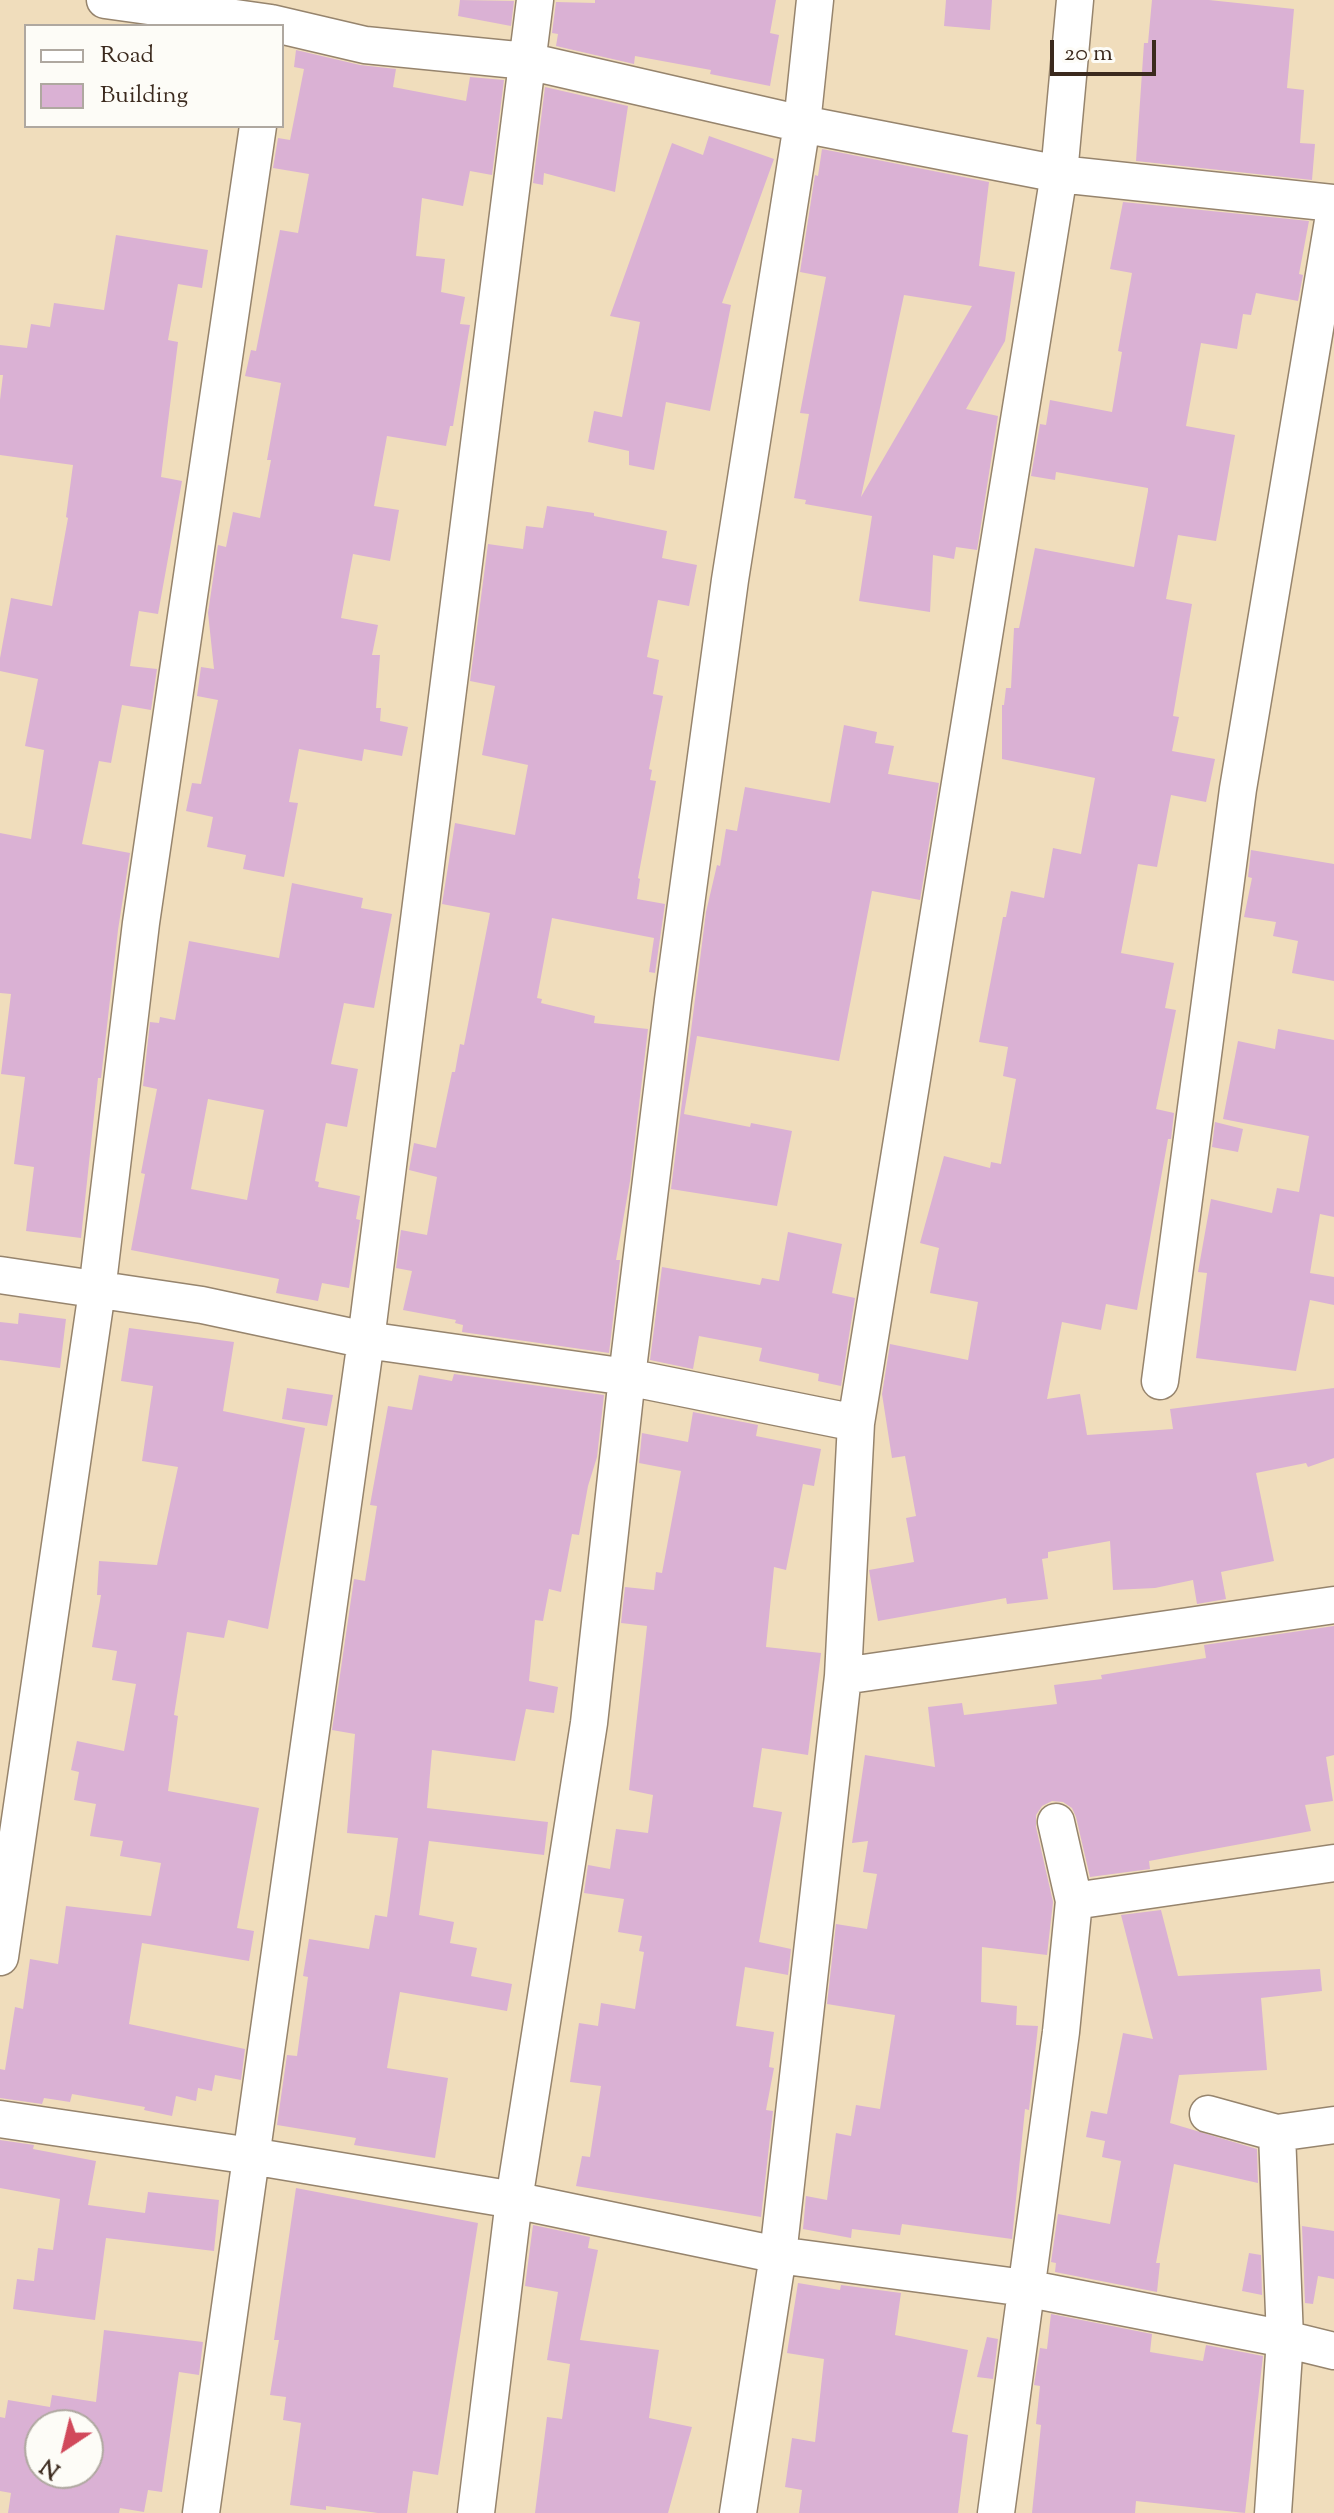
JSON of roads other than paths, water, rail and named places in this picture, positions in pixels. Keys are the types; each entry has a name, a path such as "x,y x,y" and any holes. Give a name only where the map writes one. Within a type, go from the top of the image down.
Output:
{"street":[{"path":"105,0 272,16 365,45 527,61 802,124 1059,174 1334,203"},
{"path":"201,2513 366,1340 535,0"},
{"path":"476,2513 514,2200 589,1723 673,1000 730,580 802,124 815,0"},
{"path":"738,2513 778,2255 843,1676 856,1423 1059,174 1075,0"},
{"path":"0,1957 97,1291 141,923 258,128"},
{"path":"1160,1381 1238,789 1334,215"},
{"path":"0,1275 202,1305 366,1340 627,1377 856,1423"},
{"path":"843,1676 1334,1605"},
{"path":"996,2513 1061,2032 1074,1901 1056,1822"},
{"path":"1074,1901 1334,1863"},
{"path":"1208,2114 1277,2133 1334,2125"},
{"path":"0,2119 251,2156 514,2200 778,2255 1025,2288 1334,2351"},
{"path":"1273,2513 1285,2339 1277,2133"}]}
